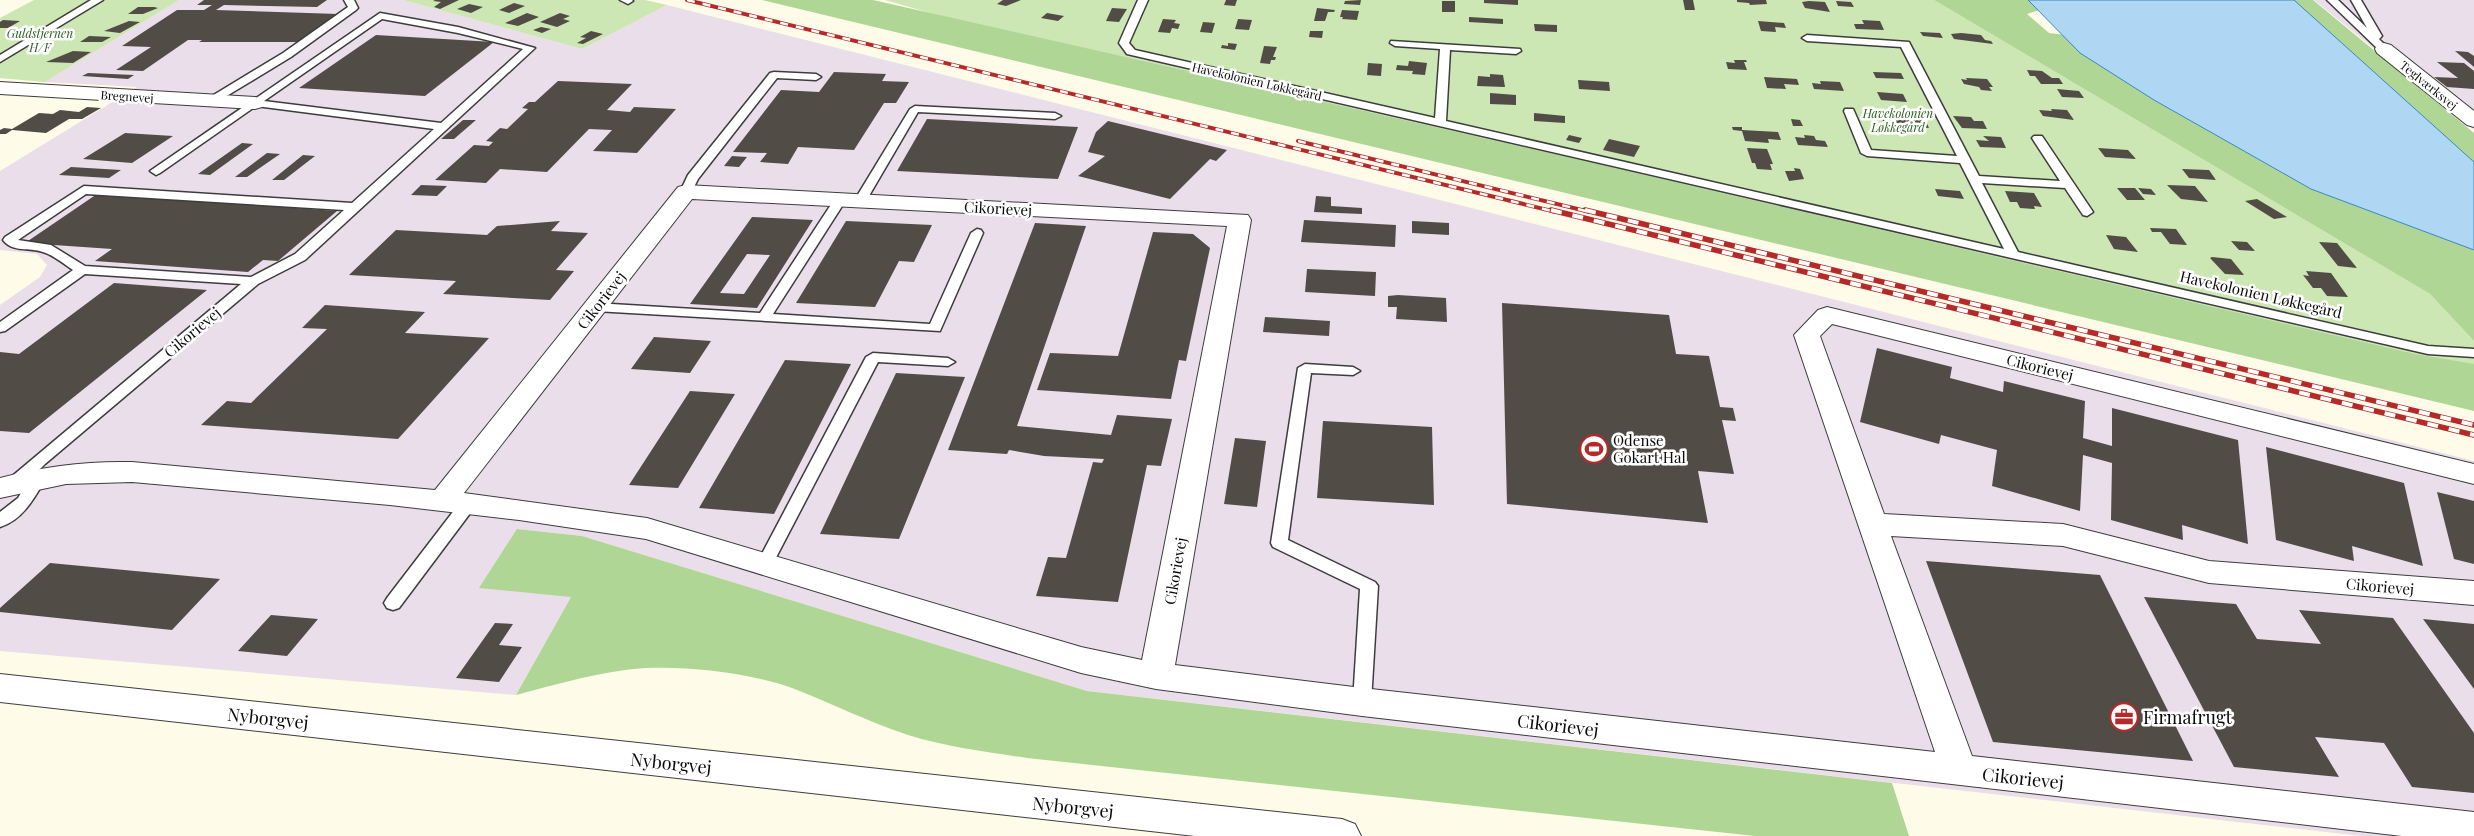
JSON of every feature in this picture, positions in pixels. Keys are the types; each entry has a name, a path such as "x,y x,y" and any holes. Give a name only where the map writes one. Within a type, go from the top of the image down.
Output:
{"street":[{"name":"Teglværksvej","path":"2384,49 2474,121"},
{"name":"Bregnevej","path":"0,88 254,103"},
{"name":"Cikorievej","path":"455,502 595,307 686,192 1240,220 1156,676"},
{"name":"Cikorievej","path":"1960,771 1807,335 1827,315 2474,474"},
{"name":"Cikorievej","path":"18,483 92,470 132,472 455,502 579,517 647,529 1081,660 1156,676 1362,702 1960,771 2474,828"},
{"name":"Cikorievej","path":"1872,524 2063,535 2209,572 2474,593"},
{"name":"Nyborgvej","path":"0,688 1342,836"}],"lane":[{"path":"0,59 98,0"},
{"path":"211,101 287,55 353,8 349,0"},
{"name":"Havekolonien Løkkegård","path":"1143,0 1124,43 1131,52 2428,350 2474,354"},
{"name":"Teglværksvej","path":"2332,0 2384,49"},
{"name":"Teglværksvej","path":"2356,0 2384,49"},
{"name":"Cikorievej","path":"18,483 40,460 253,281 300,256 530,48 458,30 380,16 254,103"},
{"path":"1807,38 1905,44 2013,254"},
{"path":"1395,44 1516,51"},
{"path":"1440,123 1445,46"},
{"path":"686,192 692,178 774,75 816,77"},
{"path":"156,171 254,103 443,127"},
{"path":"764,317 915,109 1055,116"},
{"path":"1849,111 1867,153 1964,160"},
{"path":"2038,138 2088,212"},
{"path":"1974,179 2069,185"},
{"path":"253,281 82,270 46,248 18,246 9,240 84,190 354,207"},
{"path":"595,307 935,328 978,233"},
{"path":"0,328 82,270"},
{"path":"764,565 873,357 948,362"},
{"path":"1353,371 1305,368 1279,543 1369,586 1362,702"},
{"path":"0,521 24,502 18,483"},
{"path":"393,603 455,502"}],"shaded area":[{"path":"179,0 403,0 582,49 667,5 2474,461 2474,836 2361,836 1087,691 582,536 517,529 571,597 516,695 0,651 0,305 40,277 47,265 37,254 0,250 0,171 137,87 45,82"},
{"path":"2314,0 2474,0 2474,130"}],"green space":[{"name":"Guldstjernen H/F","path":"34,0 179,0 45,82 0,78 0,18"},
{"path":"403,0 645,0 667,5 582,49"},
{"path":"762,0 873,0 1576,159 2415,354 2474,364 2474,411"},
{"name":"Havekolonien Løkkegård","path":"885,0 1934,0 2430,294 2474,341 2474,377 1000,33"},
{"path":"1934,0 2054,0 2058,4 2027,14 2049,33 2100,39 2474,224 2474,341 2430,294"},
{"path":"2293,0 2313,0 2474,133 2474,168"},
{"path":"517,529 582,536 1087,691 1892,783 1909,836 1755,836 1027,758 937,743 878,724 792,688 758,678 700,669 645,668 612,672 580,678 516,695 571,597 479,588"}],"water":[{"path":"2028,0 2294,0 2474,162 2474,250 2311,189 2154,100 2080,53"}],"building":[{"path":"204,0 327,0 317,7 224,5 216,10 338,14 298,42 199,42 202,40 188,40 143,71 116,70 151,47 122,46 177,10 204,10 212,5 197,5"},
{"path":"459,0 440,9 434,7 441,2 433,1"},
{"path":"1003,0 1021,0 1006,6 997,4"},
{"path":"1226,0 1237,0 1235,6 1224,5"},
{"path":"1361,0 1360,5 1344,4 1345,1"},
{"path":"1484,0 1518,0 1518,5 1484,3"},
{"path":"1683,0 1693,0 1695,10 1685,10"},
{"path":"1737,0 1766,0 1767,4 1750,5 1749,3 1737,2"},
{"path":"1442,1 1455,1 1455,12 1442,12"},
{"path":"1836,1 1851,2 1854,7 1838,6"},
{"path":"1802,2 1825,2 1830,12 1805,8"},
{"path":"514,3 525,6 509,13 499,10"},
{"path":"469,4 483,7 471,13 457,9"},
{"path":"138,7 158,8 143,14 128,14"},
{"path":"1112,8 1127,9 1119,22 1106,21"},
{"path":"1317,8 1335,10 1334,12 1328,12 1325,21 1314,21"},
{"path":"1342,10 1359,11 1357,20 1342,19 1343,17 1340,17"},
{"path":"527,13 539,17 518,26 505,23"},
{"path":"560,13 570,16 563,19 570,21 557,27 540,22"},
{"path":"1047,13 1064,16 1058,21 1041,18"},
{"path":"1469,17 1503,19 1503,24 1469,22"},
{"path":"1163,19 1176,20 1174,23 1180,24 1178,29 1172,28 1170,33 1158,32"},
{"path":"1238,19 1252,20 1249,30 1235,29"},
{"path":"3,20 20,21 8,28 0,28 0,22"},
{"path":"1862,20 1880,21 1884,30 1856,29 1854,24 1864,24"},
{"path":"129,21 140,22 120,33 104,31"},
{"path":"1758,21 1784,23 1786,28 1775,27 1776,32 1761,31"},
{"path":"1203,22 1215,23 1212,33 1200,32"},
{"path":"1534,24 1557,25 1557,32 1535,31"},
{"path":"541,27 551,29 542,33 533,30"},
{"path":"591,31 603,34 583,44 577,43 586,38 580,37"},
{"path":"1310,31 1323,31 1322,38 1309,37"},
{"path":"1920,32 1940,33 1943,38 1923,36"},
{"path":"1951,34 1981,35 1985,40 1991,41 1993,44 1954,39"},
{"path":"376,35 494,42 425,96 299,88"},
{"path":"89,36 111,37 102,42 80,42"},
{"path":"1228,43 1237,44 1235,50 1221,48 1222,45 1228,46"},
{"path":"1264,46 1277,47 1273,57 1276,57 1275,60 1271,60 1270,64 1260,63"},
{"path":"73,51 91,52 73,63 46,62"},
{"path":"2455,51 2468,52 2474,56 2474,67"},
{"path":"1734,60 1746,60 1747,62 1744,62 1747,70 1728,69 1726,62 1735,63"},
{"path":"1409,61 1427,63 1425,75 1412,74 1413,71 1396,70 1397,65 1408,66"},
{"path":"2437,62 2464,63 2474,71 2474,89 2447,87 2434,77 2458,78"},
{"path":"1368,63 1382,64 1381,76 1367,75"},
{"path":"2027,70 2042,71 2052,78 2059,78 2063,84 2041,84 2035,76 2030,76"},
{"path":"834,72 886,74 882,81 909,82 896,103 884,103 854,150 798,147 788,164 760,162 767,153 733,152 781,90 819,92"},
{"path":"1873,72 1901,73 1904,79 1876,78"},
{"path":"88,73 134,75 128,79 82,76"},
{"path":"1490,74 1503,75 1505,87 1477,86 1478,76 1490,77"},
{"path":"1764,77 1797,79 1799,85 1784,84 1786,89 1767,88"},
{"path":"1966,78 1987,79 1993,87 1989,87 1992,91 1981,90 1979,87 1964,84 1961,79 1967,80"},
{"path":"1578,80 1609,82 1610,91 1579,89"},
{"path":"558,81 632,84 607,110 630,112 634,107 676,109 637,153 593,151 612,130 589,129 547,172 500,169 486,183 435,180 474,145 489,146 493,142 486,141 500,128 507,129 528,109 522,108 529,102 535,102"},
{"path":"1820,81 1840,82 1844,91 1814,89 1812,83 1821,84"},
{"path":"2057,89 2079,91 2084,98 2062,97"},
{"path":"1877,92 1903,94 1907,102 1881,100"},
{"path":"1490,93 1516,95 1516,105 1490,104"},
{"path":"87,107 101,108 82,119 69,119 46,133 12,130 6,134 0,134 0,130 4,128 12,129 39,113 53,114 60,110 79,112"},
{"path":"2051,109 2067,110 2074,120 2043,116 2039,110 2052,111"},
{"path":"1534,113 1565,116 1565,123 1534,121"},
{"path":"1880,115 1924,117 1929,128 1889,126 1888,121 1883,121"},
{"path":"1953,116 1971,117 1974,121 1983,121 1987,129 1962,128"},
{"path":"927,119 1078,127 1058,179 897,171"},
{"path":"1791,119 1800,120 1803,126 1793,126"},
{"path":"463,120 476,120 454,139 441,139"},
{"path":"1108,121 1227,150 1216,161 1210,159 1170,199 1078,176 1105,156 1088,152 1096,132"},
{"path":"1732,127 1742,127 1742,130 1778,132 1781,140 1768,139 1769,143 1745,141 1742,131 1733,130"},
{"path":"125,133 173,136 132,163 83,159"},
{"path":"1569,135 1582,138 1579,143 1566,140"},
{"path":"1804,135 1814,136 1816,140 1825,141 1828,147 1798,145 1795,137 1805,138"},
{"path":"1983,136 2001,137 2006,148 1980,147 1976,140 1989,141"},
{"path":"1609,139 1640,146 1634,157 1603,150"},
{"path":"242,143 253,144 210,175 198,174"},
{"path":"1747,148 1767,149 1773,164 1770,164 1772,170 1757,169 1755,163 1752,163"},
{"path":"2098,148 2128,150 2136,159 2105,157"},
{"path":"267,153 280,154 247,177 235,177"},
{"path":"303,155 315,156 284,180 272,180"},
{"path":"732,156 747,157 739,167 724,166"},
{"path":"71,167 121,170 109,178 59,175"},
{"path":"1794,168 1800,169 1804,179 1789,181 1785,171 1795,171"},
{"path":"2182,169 2209,170 2216,180 2189,178"},
{"path":"421,185 447,186 437,196 411,195"},
{"path":"2167,185 2195,186 2208,202 2181,199"},
{"path":"2117,188 2135,188 2145,200 2127,200"},
{"path":"2138,188 2151,189 2156,195 2143,194"},
{"path":"1935,189 1960,191 1964,199 1938,196"},
{"path":"2005,191 2034,193 2042,207 2034,206 2035,209 2020,208 2017,202 2010,202"},
{"path":"97,194 337,211 278,261 263,260 248,272 95,261 112,249 25,243"},
{"path":"1316,196 1331,197 1331,206 1362,208 1362,214 1314,212"},
{"path":"2257,199 2287,217 2274,219 2245,201"},
{"path":"752,217 813,220 757,308 690,304","holes":["747,254 770,255 744,294 720,293"]},
{"path":"1304,220 1396,225 1395,247 1301,242"},
{"path":"560,221 551,231 588,233 556,270 574,271 550,300 443,294 456,281 349,275 396,230 487,235 497,226"},
{"path":"846,221 932,225 914,262 899,261 875,307 796,303"},
{"path":"1412,221 1449,223 1449,235 1412,233"},
{"path":"1035,223 1086,226 1017,426 1111,435 1117,415 1172,419 1161,466 1147,465 1118,602 1036,596 1048,557 1066,558 1093,462 1102,463 1104,459 1044,456 1009,450 1007,454 948,450"},
{"path":"2150,228 2176,229 2187,245 2170,244 2161,232 2152,232"},
{"path":"1153,232 1193,234 1210,248 1186,361 1179,360 1171,399 1037,390 1050,353 1118,356"},
{"path":"2106,235 2126,237 2138,252 2114,249"},
{"path":"2231,241 2247,242 2255,251 2239,250"},
{"path":"2319,242 2337,243 2357,268 2338,266"},
{"path":"2210,258 2231,259 2244,275 2225,274"},
{"path":"1307,269 1376,272 1375,296 1305,292"},
{"path":"2306,271 2331,273 2348,297 2327,296 2321,288 2313,288 2303,275 2309,276"},
{"path":"114,283 207,290 29,433 0,431 0,352 19,354"},
{"path":"1388,296 1446,298 1447,322 1396,319 1397,307 1388,307"},
{"path":"1502,303 1669,315 1676,354 1709,356 1720,407 1733,408 1736,421 1722,420 1734,474 1698,471 1708,523 1507,504"},
{"path":"325,305 425,312 405,333 489,338 398,439 201,425 227,401 251,403 327,329 302,328"},
{"path":"1265,317 1330,321 1329,336 1263,332"},
{"path":"654,337 711,341 690,373 631,369"},
{"path":"1877,348 1952,367 1950,378 2003,392 2004,381 2085,401 2083,438 2112,446 2112,408 2238,440 2248,544 2182,525 2183,540 2111,520 2112,463 2083,455 2080,511 1992,486 1997,450 1941,435 1939,444 1860,422"},
{"path":"785,360 851,364 774,514 699,508"},
{"path":"896,373 965,377 899,539 820,534"},
{"path":"690,391 735,394 678,488 629,485"},
{"path":"1323,421 1432,427 1434,505 1317,498"},
{"path":"1235,438 1266,441 1257,507 1224,504"},
{"path":"2266,447 2404,483 2423,566 2352,546 2354,561 2276,540"},
{"path":"2437,492 2474,501 2474,564 2454,559"},
{"path":"1926,561 2100,575 2193,761 1993,742"},
{"path":"50,563 220,579 172,630 0,612 0,608"},
{"path":"2144,597 2236,604 2257,639 2321,644 2299,610 2393,618 2474,733 2474,793 2412,787 2384,743 2315,737 2339,777 2234,767"},
{"path":"271,615 318,619 287,656 238,651"},
{"path":"2423,619 2474,624 2474,689"},
{"path":"495,623 513,624 499,645 522,647 499,682 456,678"}],"railway":[{"path":"687,0 1556,212"},
{"path":"1298,141 1590,212"},
{"path":"1551,210 2474,435"},
{"path":"1585,210 2474,425"}],"place":[{"name":"Odense Gokart Hal","path":"1594,449"},
{"name":"Firmafrugt","path":"2124,717"}]}
